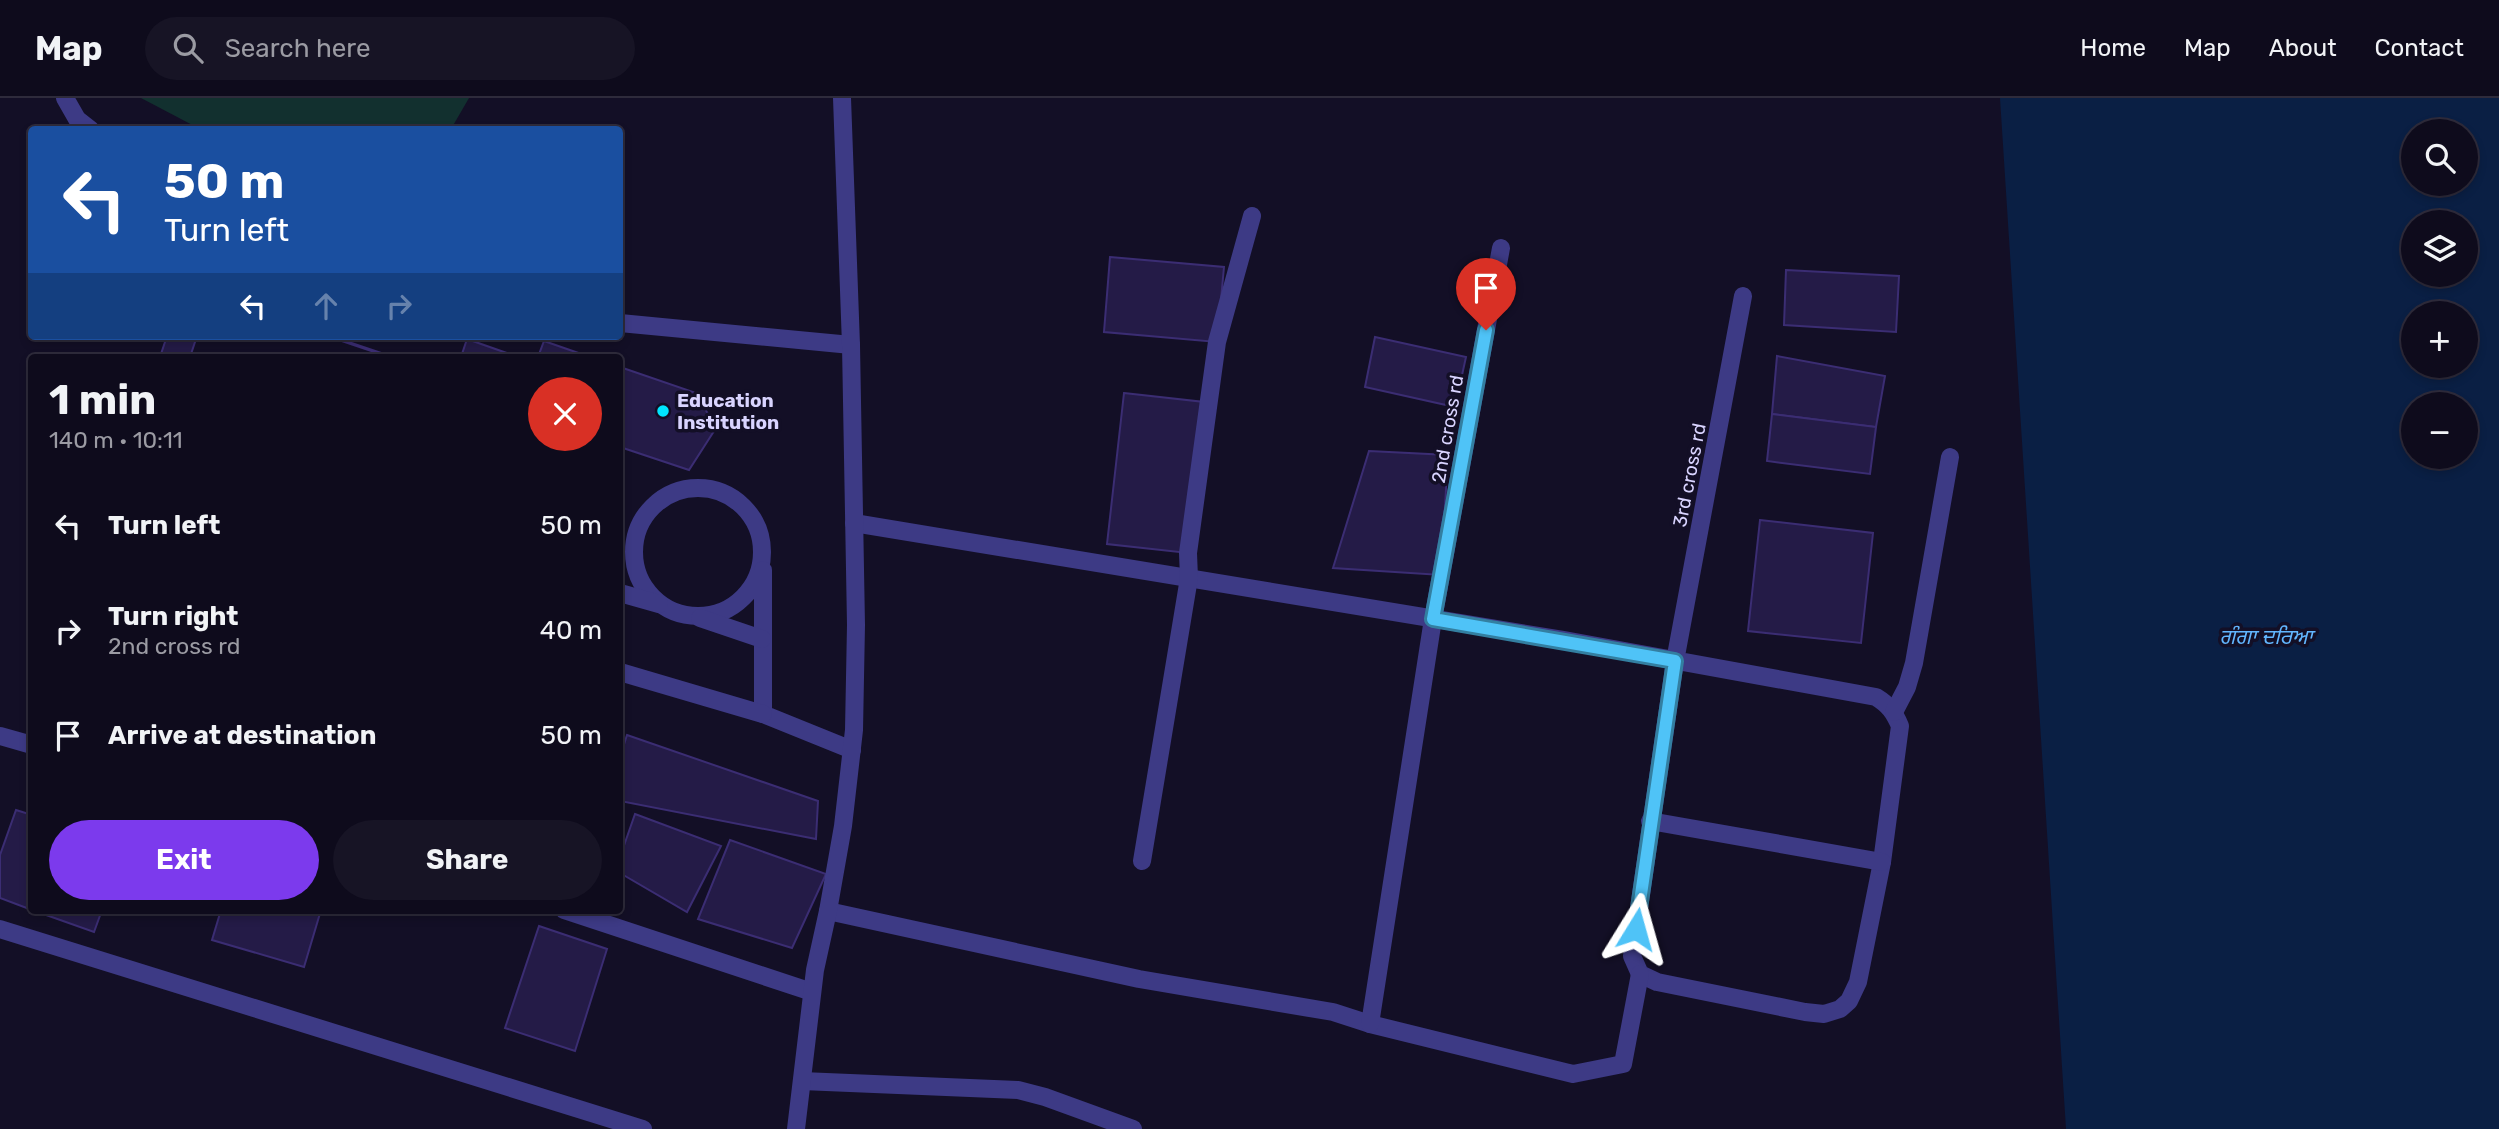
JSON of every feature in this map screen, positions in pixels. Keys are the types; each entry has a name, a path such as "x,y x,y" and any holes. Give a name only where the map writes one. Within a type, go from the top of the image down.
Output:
{"street":[{"path":"65,98 77,118 86,126"},
{"path":"796,1129 812,992 843,826 852,750 856,625 851,345 842,98"},
{"path":"1142,861 1189,578 1188,553 1217,342 1252,216"},
{"name":"2nd cross rd","path":"1370,1024 1433,619 1501,248"},
{"name":"3rd cross rd","path":"1640,974 1632,956 1650,821 1675,661 1744,296"},
{"path":"623,323 851,345"},
{"path":"1894,712 1907,687 1914,663 1950,457"},
{"path":"659,604 644,587 635,567 633,544 640,523 653,505 671,492 694,488 716,490 736,500 750,514 759,532 763,553 763,714"},
{"path":"828,911 1139,979 1332,1012 1370,1024 1573,1074 1623,1065 1640,974 1657,982 1805,1012 1824,1014 1840,1009 1849,1001 1858,982 1882,862 1900,740 1900,726 1894,712 1876,697 1433,619 854,523"},
{"path":"697,617 717,614 736,606 750,591 759,572 763,553"},
{"path":"623,594 659,604 677,614 697,617 762,639"},
{"path":"623,673 763,714 852,750"},
{"path":"0,736 28,745"},
{"path":"1650,821 1882,862"},
{"path":"576,914 812,992"},
{"path":"0,929 643,1129"},
{"path":"802,1082 1018,1090 1133,1129"}],"green space":[{"path":"141,98 469,98 453,126 194,126"}],"water":[{"name":"ਗੰਗਾ ਦਰਿਆ","path":"2000,98 2499,98 2499,1129 2066,1129"}],"building":[{"path":"1110,257 1224,267 1217,342 1104,332"},
{"path":"1786,270 1899,276 1896,332 1784,325"},
{"path":"1375,337 1466,357 1455,407 1365,387"},
{"path":"166,340 196,340 191,354 161,354"},
{"path":"339,340 384,354 380,354"},
{"path":"467,340 470,340 510,354 462,354"},
{"path":"544,341 581,354 539,354"},
{"path":"1777,356 1885,376 1876,427 1772,414"},
{"name":"Education Institution","path":"623,368 696,393 716,428 689,470 623,448"},
{"path":"1124,393 1204,402 1188,553 1107,544"},
{"path":"1772,414 1876,427 1870,474 1767,461"},
{"path":"1369,451 1448,455 1441,575 1333,568"},
{"path":"1760,520 1873,533 1861,643 1748,631"},
{"path":"627,735 818,801 816,839 623,802 623,748"},
{"path":"16,810 28,814 28,908 0,898 0,855"},
{"path":"635,814 721,846 687,912 623,875 623,848"},
{"path":"730,840 826,874 792,948 698,919"},
{"path":"43,914 101,914 94,932"},
{"path":"220,914 320,914 304,967 212,940"},
{"path":"539,926 607,949 575,1051 505,1028"}],"place":[{"name":"Education Institution","path":"663,411"}],"route":[{"path":"1486,330 1433,619 1675,661 1636,929"}]}
